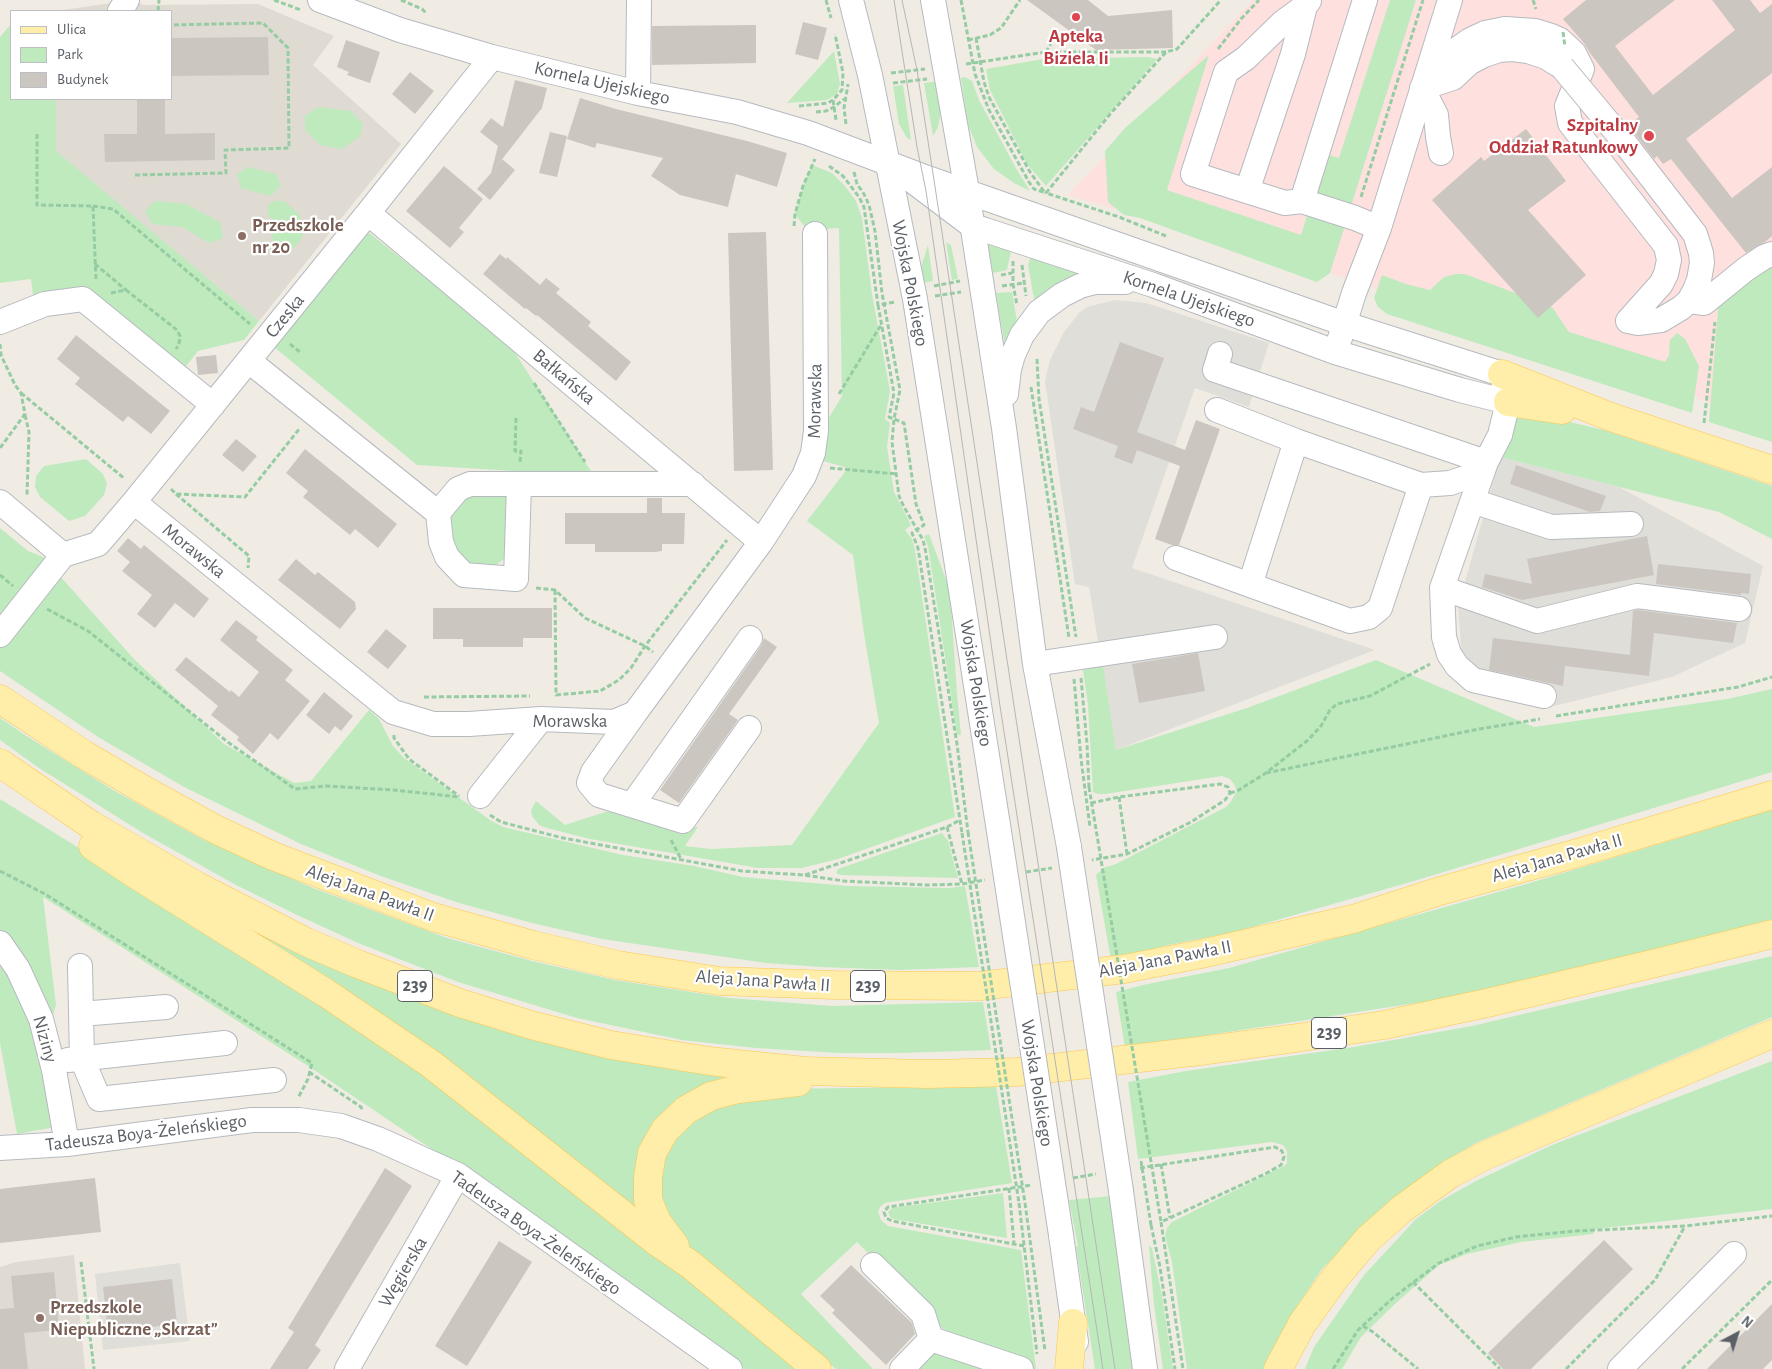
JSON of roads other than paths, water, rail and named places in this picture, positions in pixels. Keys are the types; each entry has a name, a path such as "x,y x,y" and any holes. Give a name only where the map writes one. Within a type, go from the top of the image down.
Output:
{"main road":[{"path":"1502,374 1611,418 1772,470"},
{"path":"1508,402 1611,418"},
{"name":"Aleja Jana Pawła II","path":"0,699 83,754 146,792 217,830 273,856 433,917 533,945 618,965 719,981 834,985 980,986 1124,969 1201,954 1353,919 1440,891 1565,857 1772,795"},
{"name":"239","path":"0,763 91,824 197,886 306,942 358,964 460,1003 531,1025 611,1045 709,1061 805,1071 877,1074 1018,1072 1200,1051 1335,1032 1384,1025 1487,1003 1772,934"},
{"path":"0,780 135,874 326,993 431,1064 656,1242 691,1266 817,1369"},
{"path":"1278,1369 1302,1324 1335,1278 1362,1246 1402,1209 1450,1174 1486,1154 1772,1034"},
{"path":"691,1266 657,1222 648,1200 648,1177 652,1153 666,1130 686,1110 712,1096 738,1089 877,1074"},
{"path":"1058,1364 1073,1323"}],"street":[{"path":"638,93 639,0"},
{"path":"933,0 967,191 1004,428 1064,857 1121,1191 1145,1369"},
{"path":"1302,201 1365,0"},
{"path":"1336,352 1354,293 1378,228 1450,0"},
{"path":"1247,191 1293,54 1307,3"},
{"path":"1307,3 1246,58 1226,72 1193,174 1285,203 1302,201 1355,218 1378,228"},
{"name":"Kornela Ujejskiego","path":"314,6 492,57 638,93 738,112 850,148 1345,324 1502,374"},
{"name":"Wojska Polskiego","path":"843,8 887,161 914,294 1081,1369"},
{"path":"1426,79 1453,78 1469,63 1484,55 1500,50 1528,51 1546,57 1562,67 1685,220 1695,234 1702,262 1699,280 1689,300 1670,316 1661,320 1638,323 1628,321 1658,290 1666,274 1669,260 1666,246 1570,123 1567,106 1582,69 1574,53 1560,40 1535,31 1505,29 1485,33 1470,40 1426,79"},
{"name":"Czeska","path":"63,555 98,544 368,214 492,57"},
{"path":"1426,79 1436,115 1441,153"},
{"name":"Kornela Ujejskiego","path":"887,161 972,225 1153,285 1336,352 1452,388 1508,402"},
{"name":"Bałkańska","path":"368,214 761,542"},
{"name":"Morawska","path":"137,498 393,712 433,724 469,724 541,719 614,722 635,713 761,542 804,476 809,464 813,453 816,431 804,232"},
{"path":"1689,300 1704,303 1746,269 1772,254"},
{"path":"1004,428 1009,369 1027,329 1047,306 1062,295 1080,286 1108,281 1153,285"},
{"path":"0,322 45,304 90,298 164,365 213,405"},
{"path":"1220,354 1215,370 1486,462"},
{"path":"249,361 438,513 441,542 447,557 464,575 516,579 520,485"},
{"path":"1502,374 1508,402 1500,434 1486,462 1442,588 1444,637 1449,654 1457,666 1473,680 1547,710"},
{"path":"1217,410 1296,441 1421,485 1450,483 1468,476 1486,462"},
{"path":"1250,585 1296,441"},
{"path":"438,513 458,489 470,484 692,484"},
{"path":"1176,558 1350,621 1369,617 1380,608 1421,485"},
{"path":"1473,501 1551,527 1631,524"},
{"path":"0,502 63,555 0,635"},
{"path":"1442,588 1537,621 1637,596 1739,609"},
{"path":"1036,664 1216,637"},
{"path":"632,805 750,638"},
{"path":"635,713 593,772 589,782 600,795 683,822 749,728"},
{"path":"484,805 541,719"},
{"name":"Niziny","path":"0,943 18,969 41,1019 52,1062 67,1144"},
{"path":"80,966 82,1059 99,1099 274,1080"},
{"path":"81,1014 166,1007"},
{"path":"52,1062 225,1043"},
{"name":"Tadeusza Boya-Żeleńskiego","path":"0,1148 67,1144 252,1120 299,1120 341,1126 378,1139 458,1175 730,1369"},
{"name":"Węgierska","path":"347,1369 458,1175"},
{"path":"1620,1369 1734,1254"},
{"path":"873,1265 923,1314 931,1339"},
{"path":"931,1339 1030,1364"},
{"path":"902,1369 931,1339"}],"tram line":[{"path":"894,0 917,147 926,191 1000,706 1103,1369"},
{"path":"902,0 917,70 1115,1369"}],"place":[{"name":"Apteka Biziela Ii","path":"1076,17"},
{"name":"Szpitalny Oddział Ratunkowy","path":"1649,136"},
{"name":"Przedszkole nr 20","path":"242,236"},
{"name":"Przedszkole Niepubliczne „Skrzat”","path":"40,1318"}]}
